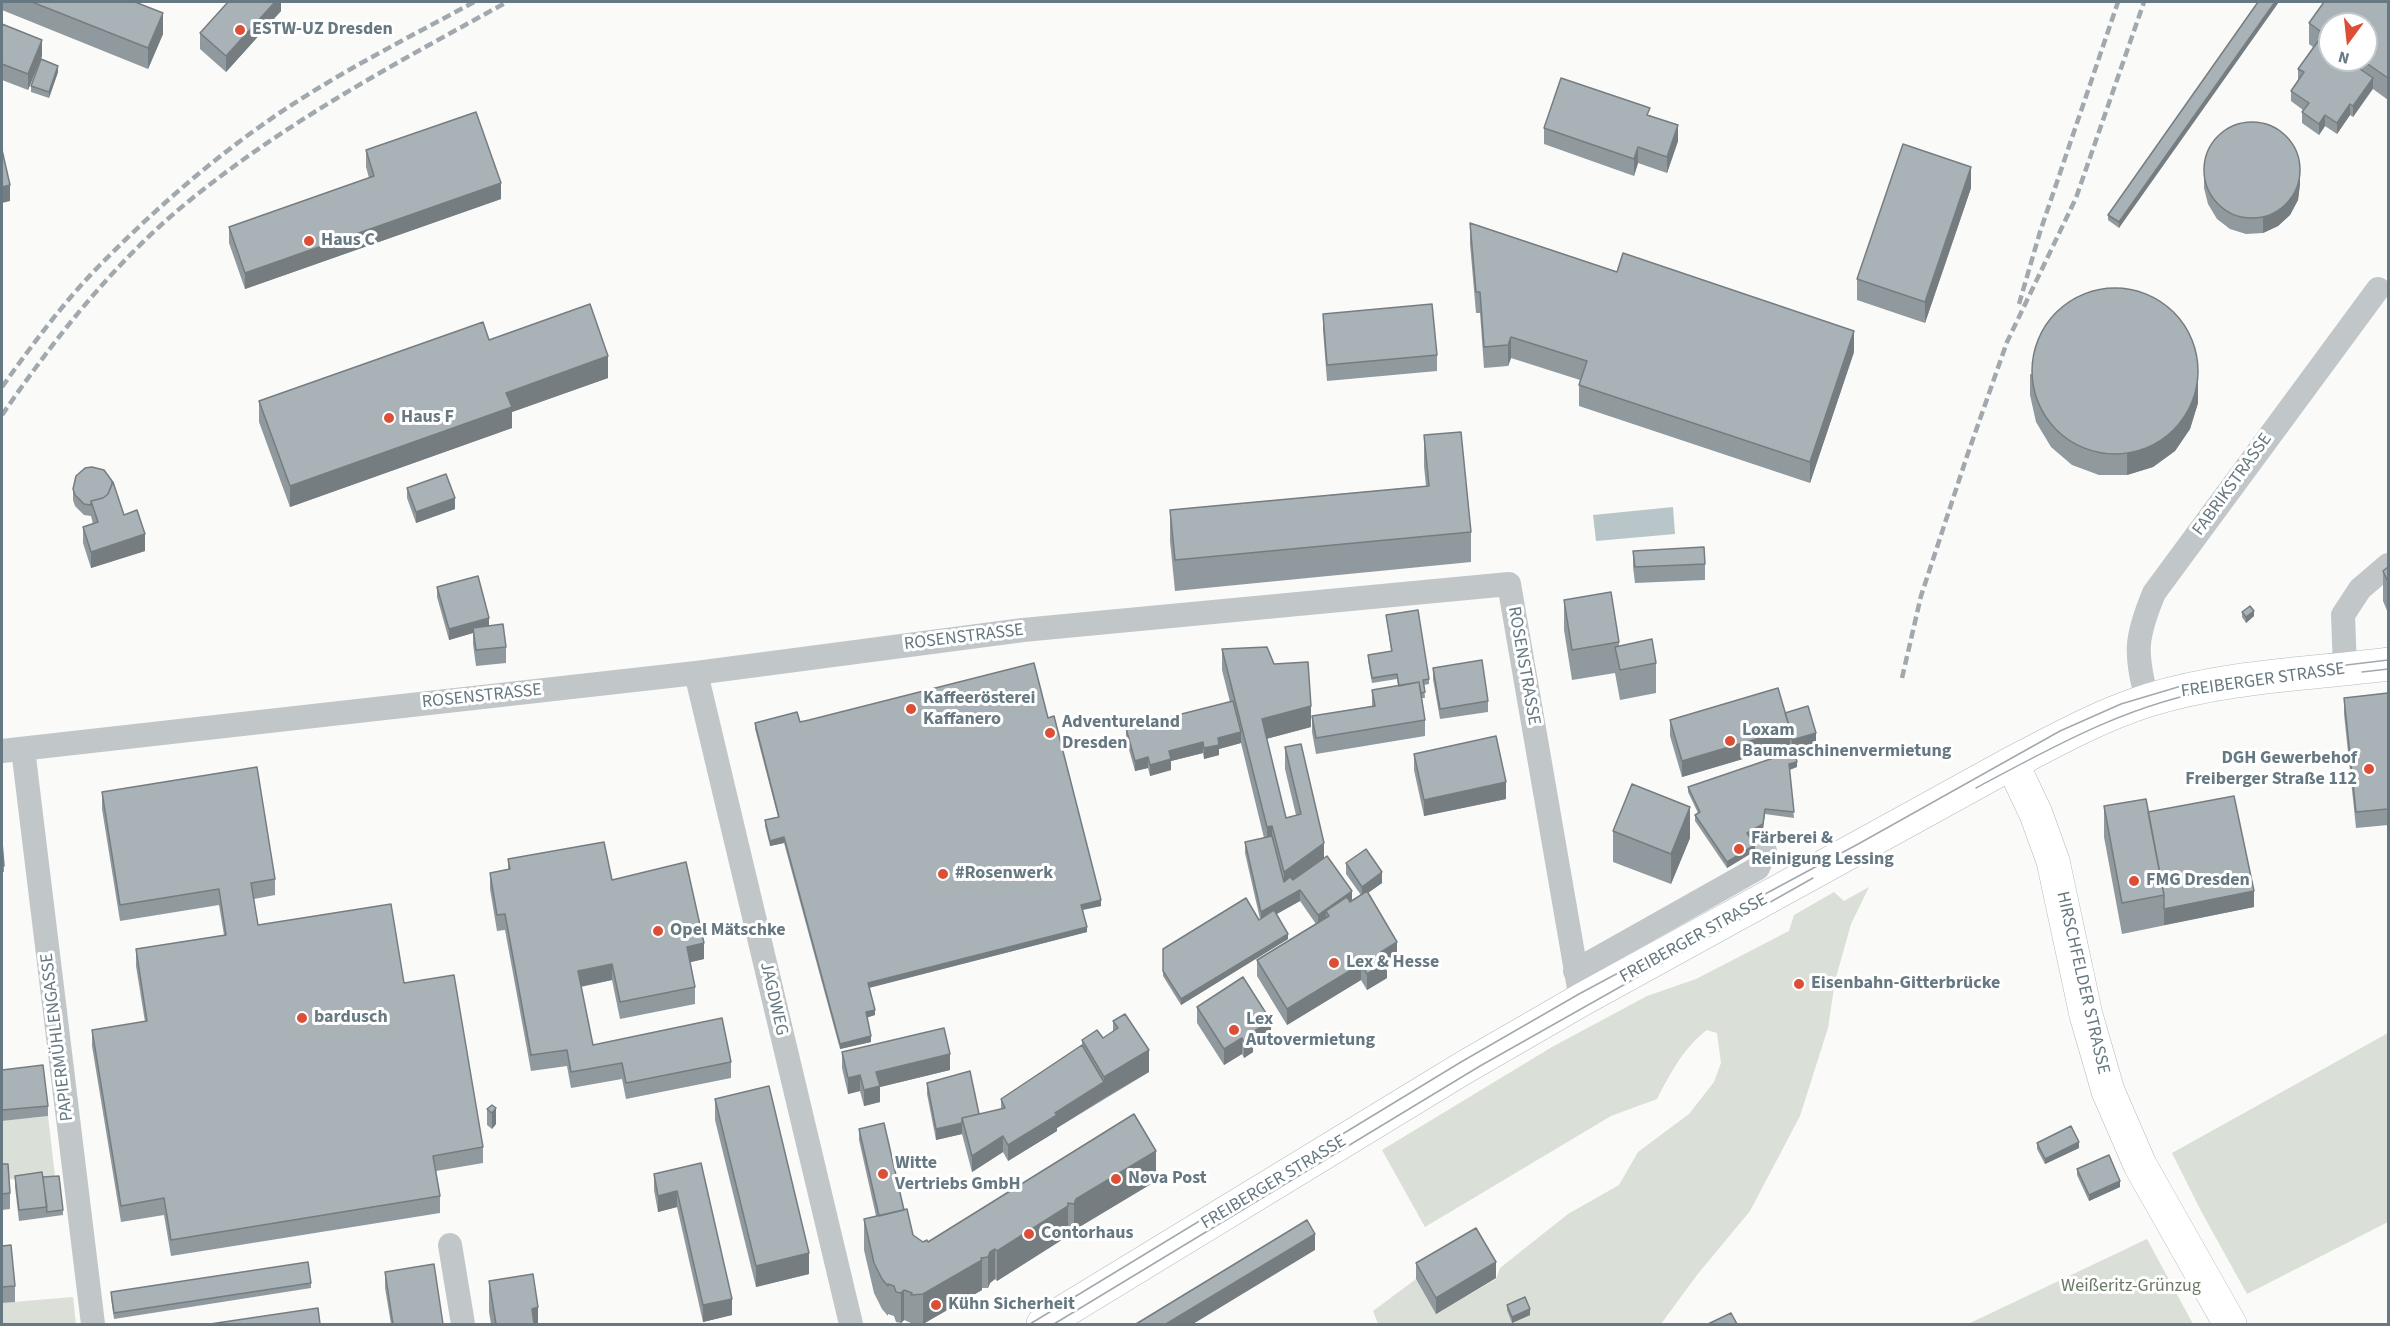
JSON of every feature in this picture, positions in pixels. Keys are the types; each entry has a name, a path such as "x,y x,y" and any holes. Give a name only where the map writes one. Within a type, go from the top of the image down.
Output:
{"street":[{"name":"FABRIKSTRASSE","path":"2147,700 2137,659 2141,625 2154,593 2378,289"},
{"path":"2345,669 2343,615 2360,589 2388,565"},
{"name":"ROSENSTRASSE","path":"12,750 696,673 1023,630 1509,584 1578,985"},
{"name":"FREIBERGER STRASSE","path":"1043,1324 1465,1067 1578,985 2089,724 2147,700 2195,688 2244,680 2388,664"},
{"name":"JAGDWEG","path":"696,673 851,1324"},
{"name":"PAPIERMÜHLENGASSE","path":"12,750 93,1324"},
{"name":"HIRSCHFELDER STRASSE","path":"2012,763 2036,814 2053,861 2086,1015 2108,1091 2140,1165 2230,1324"},
{"path":"1578,985 1758,868 1765,851"},
{"path":"450,1245 463,1324"}],"green space":[{"path":"1869,887 1851,924 1835,981 1828,1028 1800,1116 1750,1211 1697,1275 1661,1324 1378,1324 1373,1311 1416,1279 1437,1313 1496,1279 1500,1268 1568,1214 1619,1185 1638,1152 1689,1114 1714,1082 1721,1063 1717,1033 1707,1030 1691,1044 1672,1071 1657,1099 1611,1116 1425,1227 1382,1150 1552,1047 1647,996 1696,979 1789,931 1794,915 1834,892 1844,901"},
{"path":"2388,1033 2388,1222 2247,1294 2172,1153"},
{"path":"48,1116 55,1176 2,1180 2,1121"},
{"name":"Weißeritz-Grünzug","path":"2147,1239 2193,1324 1968,1324"},
{"path":"73,1297 76,1324 2,1324 2,1303"}],"shaded area":[{"path":"1673,507 1675,534 1596,541 1593,515"}],"building":[{"path":"32,2 135,2 163,13 148,48"},
{"path":"228,2 275,2 226,56 200,33"},
{"path":"2258,2 2275,2 2119,222 2108,215"},
{"path":"2324,2 2388,2 2388,78 2378,71 2378,12 2318,12 2318,29 2309,23"},
{"path":"2,24 42,40 28,74 2,64"},
{"path":"2318,41 2318,72 2364,72 2373,78 2353,106 2350,104 2337,123 2325,115 2319,124 2302,112 2309,103 2291,91 2304,72 2298,69"},
{"path":"41,59 58,66 49,92 31,86"},
{"path":"1561,78 1650,108 1647,115 1678,125 1667,157 1638,147 1634,159 1544,128"},
{"path":"476,112 501,183 245,273 229,227 374,176 366,150"},
{"path":"2252,122 2270,126 2286,136 2296,152 2300,170 2296,188 2286,204 2270,214 2252,218 2234,214 2218,204 2208,188 2204,170 2208,152 2218,136 2234,126"},
{"path":"1903,144 1971,167 1925,302 1857,279"},
{"path":"2,150 10,185 2,187"},
{"path":"1470,223 1617,272 1623,253 1854,331 1810,462 1579,385 1587,361 1511,337 1508,345 1484,347 1480,292 1476,292"},
{"path":"2115,288 2131,289 2147,294 2174,312 2192,339 2197,355 2197,387 2192,403 2174,430 2147,448 2131,453 2115,454 2099,453 2083,448 2056,430 2038,403 2033,387 2032,371 2033,355 2038,339 2056,312 2083,294 2099,289"},
{"name":"Haus F","path":"590,304 608,356 506,393 512,407 290,486 259,401 483,322 489,340"},
{"path":"1432,304 1437,355 1327,365 1323,314"},
{"path":"1461,432 1471,532 1175,560 1170,510 1429,486 1424,435"},
{"path":"85,468 104,470 112,484 108,494 91,501 91,505 84,504 75,495 73,489 76,476"},
{"path":"446,474 455,498 416,512 407,488"},
{"path":"113,482 124,515 137,510 145,534 91,552 83,527 98,522 91,501 108,494"},
{"path":"1704,547 1705,564 1635,567 1633,551"},
{"path":"2388,567 2388,582 2383,571"},
{"path":"478,576 489,618 449,629 437,587"},
{"path":"1611,592 1619,642 1572,650 1564,600"},
{"path":"2250,606 2254,611 2246,617 2242,612"},
{"path":"1418,610 1429,679 1423,680 1425,692 1421,693 1419,682 1399,686 1397,674 1372,678 1368,655 1392,651 1386,615"},
{"path":"503,624 506,647 476,650 473,628"},
{"path":"1652,639 1656,663 1620,670 1615,647"},
{"path":"1267,647 1274,664 1308,662 1311,706 1262,719 1286,818 1301,814 1285,747 1301,744 1324,843 1284,872 1272,826 1267,827 1222,649"},
{"path":"1482,660 1488,701 1440,709 1433,668"},
{"name":"#Rosenwerk","path":"1034,663 1048,718 1054,716 1101,900 1081,905 1087,927 868,983 875,1010 866,1012 871,1036 840,1044 784,837 770,841 765,820 779,817 755,723 797,712 800,722"},
{"path":"1419,682 1425,720 1316,738 1312,716 1375,706 1372,690"},
{"name":"Loxam Baumaschinenvermietung","path":"1778,688 1790,729 1682,761 1670,720"},
{"name":"DGH Gewerbehof Freiberger Straße 112","path":"2388,693 2388,809 2356,812 2344,698"},
{"path":"1233,701 1241,732 1218,738 1219,745 1204,748 1203,742 1169,751 1171,759 1150,765 1148,757 1135,761 1126,728"},
{"path":"1808,706 1816,733 1792,740 1785,713"},
{"path":"1496,736 1506,782 1424,800 1414,754"},
{"path":"1794,751 1797,762 1789,764 1794,812 1765,809 1763,824 1747,833 1755,845 1727,862 1695,815 1700,812 1688,787"},
{"name":"bardusch","path":"257,767 275,879 251,883 258,925 391,904 404,983 454,975 483,1147 433,1156 440,1196 171,1240 164,1198 121,1206 92,1030 147,1021 136,949 226,935 219,889 120,905 102,792"},
{"path":"1632,784 1690,807 1671,854 1613,831"},
{"path":"2234,796 2254,891 2164,909 2164,895 2148,812"},
{"name":"FMG Dresden","path":"2146,799 2164,895 2122,903 2104,806"},
{"path":"1272,836 1284,882 1290,877 1293,880 1327,856 1352,891 1318,915 1300,890 1261,912 1245,842"},
{"path":"2,842 4,866 2,866"},
{"path":"604,842 612,880 686,862 704,943 687,947 695,987 620,1002 612,964 578,971 593,1045 722,1018 731,1062 626,1083 622,1063 571,1072 567,1050 531,1055 505,914 497,915 490,873 510,869 508,859"},
{"path":"1366,849 1382,872 1362,887 1346,863"},
{"name":"Lex & Hesse","path":"1367,891 1397,942 1381,952 1387,962 1367,974 1361,964 1287,1009 1257,960 1329,916 1326,911 1347,897 1350,902"},
{"path":"1246,898 1259,920 1274,910 1288,934 1181,999 1163,971 1163,949"},
{"name":"Lex Autovermietung","path":"1243,977 1271,1021 1251,1033 1253,1036 1244,1042 1242,1038 1224,1049 1197,1007"},
{"path":"1125,1014 1149,1050 1104,1077 1082,1040 1097,1030 1103,1038 1118,1028 1113,1021"},
{"path":"944,1028 950,1054 876,1072 880,1086 864,1090 860,1075 848,1078 842,1052"},
{"path":"1082,1045 1104,1082 1055,1113 1057,1115 1008,1145 1003,1136 972,1156 962,1118 1005,1108 1001,1099"},
{"path":"43,1065 48,1106 2,1110 2,1070"},
{"path":"970,1071 979,1114 962,1118 962,1123 936,1129 927,1083"},
{"path":"769,1086 809,1253 756,1266 715,1099"},
{"path":"492,1105 496,1108 492,1113 487,1109"},
{"path":"1134,1114 1156,1151 1076,1199 1074,1204 1068,1203 1068,1206 997,1251 995,1249 990,1252 988,1257 981,1258 982,1260 923,1294 911,1295 912,1293 904,1290 901,1293 896,1292 894,1286 888,1284 888,1286 882,1279 874,1263 864,1219 907,1209 913,1235 923,1242 927,1240 928,1242"},
{"path":"884,1123 904,1210 879,1216 859,1129"},
{"path":"2071,1126 2079,1142 2045,1159 2037,1143"},
{"path":"2109,1155 2120,1181 2089,1195 2077,1169"},
{"path":"701,1163 732,1299 703,1305 677,1191 658,1196 654,1174"},
{"path":"2,1164 8,1164 10,1193 2,1194"},
{"path":"42,1172 47,1207 19,1210 15,1176"},
{"path":"59,1176 63,1210 47,1212 43,1177"},
{"path":"1307,1220 1315,1234 1166,1324 1136,1324"},
{"path":"1476,1228 1496,1262 1436,1298 1416,1263"},
{"path":"11,1245 15,1286 2,1287 2,1246"},
{"path":"308,1262 311,1283 114,1313 111,1292"},
{"path":"434,1264 443,1324 393,1324 385,1272"},
{"path":"533,1274 538,1307 532,1309 534,1324 496,1324 489,1281"},
{"path":"1525,1297 1530,1309 1512,1317 1507,1305"},
{"path":"318,1308 320,1324 210,1324"},
{"path":"1731,1313 1737,1324 1708,1324"}],"tram line":[{"path":"1030,1324 1461,1062 1579,994 1860,843 2060,731 2121,704 2188,684 2388,660"},
{"path":"2362,672 2388,669"},
{"path":"1976,788 2065,741 2125,715 2156,704 2222,688"},
{"path":"1054,1324 1480,1066 1813,878"}],"railway":[{"path":"2,387 48,325 86,280 138,228 200,173 265,123 315,90 474,2"},
{"path":"2,415 43,357 88,301 136,248 189,201 226,172 304,119 384,70 507,2"},
{"path":"2019,304 2040,232 2118,2"},
{"path":"1902,678 1921,596 2007,342 2076,198 2144,2"}],"place":[{"name":"ESTW-UZ Dresden","path":"240,30"},
{"name":"Haus C","path":"309,241"},
{"name":"Haus F","path":"389,418"},
{"name":"Kaffeerösterei Kaffanero","path":"911,709"},
{"name":"Adventureland Dresden","path":"1050,733"},
{"name":"Loxam Baumaschinenvermietung","path":"1730,741"},
{"name":"DGH Gewerbehof Freiberger Straße 112","path":"2369,769"},
{"name":"Färberei & Reinigung Lessing","path":"1739,849"},
{"name":"#Rosenwerk","path":"943,874"},
{"name":"FMG Dresden","path":"2134,881"},
{"name":"Opel Mätschke","path":"658,931"},
{"name":"Lex & Hesse","path":"1334,963"},
{"name":"Eisenbahn-Gitterbrücke","path":"1799,984"},
{"name":"bardusch","path":"302,1018"},
{"name":"Lex Autovermietung","path":"1234,1030"},
{"name":"Witte Vertriebs GmbH","path":"883,1174"},
{"name":"Nova Post","path":"1116,1179"},
{"name":"Contorhaus","path":"1029,1234"},
{"name":"Kühn Sicherheit","path":"936,1305"}]}
